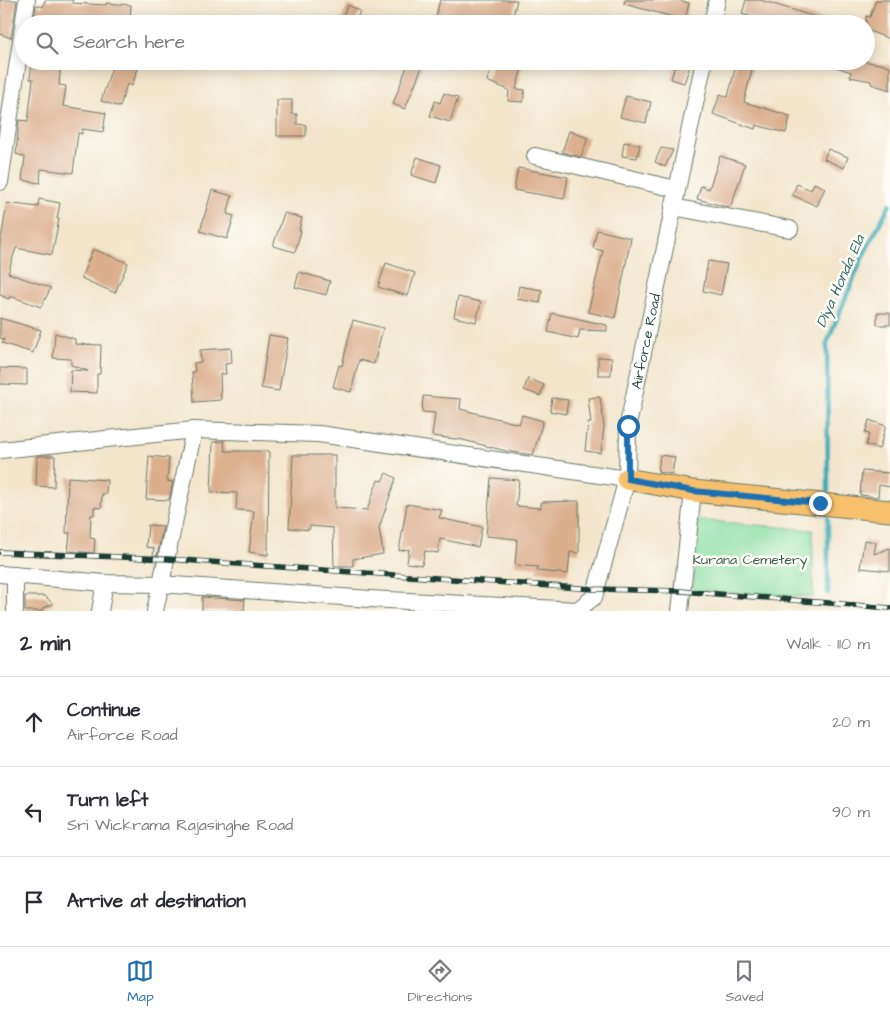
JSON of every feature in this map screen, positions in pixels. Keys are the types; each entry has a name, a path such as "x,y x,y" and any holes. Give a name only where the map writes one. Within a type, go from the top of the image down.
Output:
{"main road":[{"path":"628,479 693,491 890,511"}],"street":[{"path":"25,15 27,0"},
{"path":"714,15 717,0"},
{"path":"0,182 17,70"},
{"name":"Airforce Road","path":"576,610 594,597 628,479 628,426 672,207 702,70"},
{"path":"535,156 676,189"},
{"path":"672,207 790,229"},
{"path":"155,611 160,584 168,559 194,430"},
{"path":"0,450 194,430 319,434 628,479"},
{"path":"680,611 693,491"},
{"path":"15,611 8,575 104,583 160,584 369,605 576,610"},
{"path":"100,611 104,583"}],"green space":[{"name":"Kurana Cemetery","path":"698,520 813,530 813,597 693,591"}],"building":[{"path":"0,0 17,0 11,38 0,34"},
{"path":"45,0 73,0 72,3 131,5 130,15 35,15 36,5 43,7"},
{"path":"440,0 517,0 513,15 436,15"},
{"path":"625,0 678,0 689,3 686,15 666,15 624,4"},
{"path":"746,0 760,0 809,15 745,15 742,14"},
{"path":"876,0 890,0 890,39 875,33 875,15 871,15"},
{"path":"348,5 360,11 358,15 343,15"},
{"path":"875,63 890,66 890,90 871,84 871,81 850,77 851,72 845,70 875,70"},
{"path":"31,70 60,70 59,85 66,86 63,106 106,113 103,132 82,129 82,134 78,133 73,173 41,169 40,183 22,180 25,157 16,154 19,120 28,121 33,79 30,79"},
{"path":"111,70 137,70 132,86 127,84 120,107 101,101"},
{"path":"406,70 421,70 405,109 393,104"},
{"path":"490,70 521,70 516,89 525,90 523,102 508,101 509,90 487,81"},
{"path":"674,70 689,70 684,83 671,79"},
{"path":"735,70 752,70 744,102 790,116 786,133 756,125 755,129 713,114 720,94 728,97"},
{"path":"444,93 458,98 450,122 430,116 435,101 440,103"},
{"path":"626,96 651,102 646,123 620,117"},
{"path":"277,100 292,100 292,114 297,114 297,124 306,125 306,136 277,136"},
{"path":"569,131 588,138 581,157 562,152"},
{"path":"624,142 640,145 637,158 622,156"},
{"path":"661,148 673,150 665,167 655,162"},
{"path":"828,149 848,157 844,168 824,159"},
{"path":"720,156 745,164 731,206 727,207 697,199 701,186 709,189"},
{"path":"417,157 441,165 436,183 411,175"},
{"path":"518,168 568,177 564,199 514,190"},
{"path":"814,183 825,188 817,206 792,195 797,184 811,190"},
{"path":"212,190 232,196 227,214 234,216 227,239 200,231"},
{"path":"39,199 60,203 52,255 16,248 8,273 51,288 41,307 10,296 9,299 0,295 0,245 7,203 38,207"},
{"path":"284,213 302,218 299,230 301,231 295,252 273,246"},
{"path":"597,230 631,238 615,318 588,312 603,251 593,248"},
{"path":"93,249 128,263 115,293 81,278"},
{"path":"708,261 727,264 721,295 703,291"},
{"path":"386,263 415,273 408,296 378,287"},
{"path":"299,272 330,281 326,295 295,287"},
{"path":"519,286 542,290 540,303 517,299"},
{"path":"458,297 481,302 476,322 454,317"},
{"path":"552,313 607,325 607,331 580,330 578,339 548,332"},
{"path":"877,313 890,313 890,325 877,325"},
{"path":"0,318 41,330 33,353 2,343 4,339 0,338"},
{"path":"353,320 383,328 374,364 359,360 351,392 333,387 339,365 342,366"},
{"path":"55,333 75,339 75,344 101,345 100,374 97,374 97,393 70,392 71,370 88,371 71,365 71,359 53,358"},
{"path":"269,335 288,338 279,391 261,388"},
{"path":"231,348 232,363 225,364 226,374 220,374 221,400 194,402 192,372 195,372 194,363 201,362 200,350"},
{"path":"598,357 612,358 611,375 598,375"},
{"path":"0,368 27,369 27,385 0,384"},
{"path":"528,378 544,385 540,396 524,390"},
{"path":"423,396 461,399 460,409 519,424 522,415 543,421 533,455 506,451 463,440 432,436 435,413 422,412"},
{"path":"600,397 604,426 601,453 585,451 588,423 591,423 588,398"},
{"path":"552,398 568,400 566,414 550,411"},
{"path":"869,420 886,426 879,449 866,445 869,434 865,433"},
{"path":"224,441 225,451 269,451 268,555 249,552 254,511 236,510 237,493 211,492 213,442"},
{"path":"293,455 335,455 335,508 367,510 378,480 382,481 386,473 396,478 379,528 383,554 353,559 353,566 334,566 333,528 310,526 309,530 289,528"},
{"path":"660,455 675,457 672,474 658,472"},
{"path":"37,456 55,456 54,487 36,486"},
{"path":"149,456 169,458 167,481 173,482 169,500 146,499"},
{"path":"862,471 890,473 890,487 879,485 878,497 860,495"},
{"path":"68,477 107,480 106,494 102,494 101,508 94,507 94,515 91,515 90,538 95,539 94,553 68,551 70,533 66,533"},
{"path":"491,478 519,480 516,506 541,508 541,502 579,501 579,553 570,552 568,574 537,571 538,567 515,565 517,539 486,536"},
{"path":"407,504 442,510 439,518 482,527 478,547 440,539 438,553 425,551 422,565 407,563 409,549 399,551"},
{"path":"148,525 163,526 157,556 153,556 154,548 146,547"},
{"path":"864,540 876,542 874,554 890,548 890,571 860,568"},
{"path":"25,596 45,596 53,604 43,608 43,611 25,611"},
{"path":"202,597 245,600 244,611 202,611"}],"waterway":[{"name":"Diya Honda Ela","path":"828,491 827,343 864,254 890,204"},
{"name":"Diya Honda Ela","path":"828,518 828,593"}],"railway":[{"path":"0,552 168,559 593,589 681,591 890,608"}],"route":[{"path":"628,426 628,479 693,491 820,503"}]}
